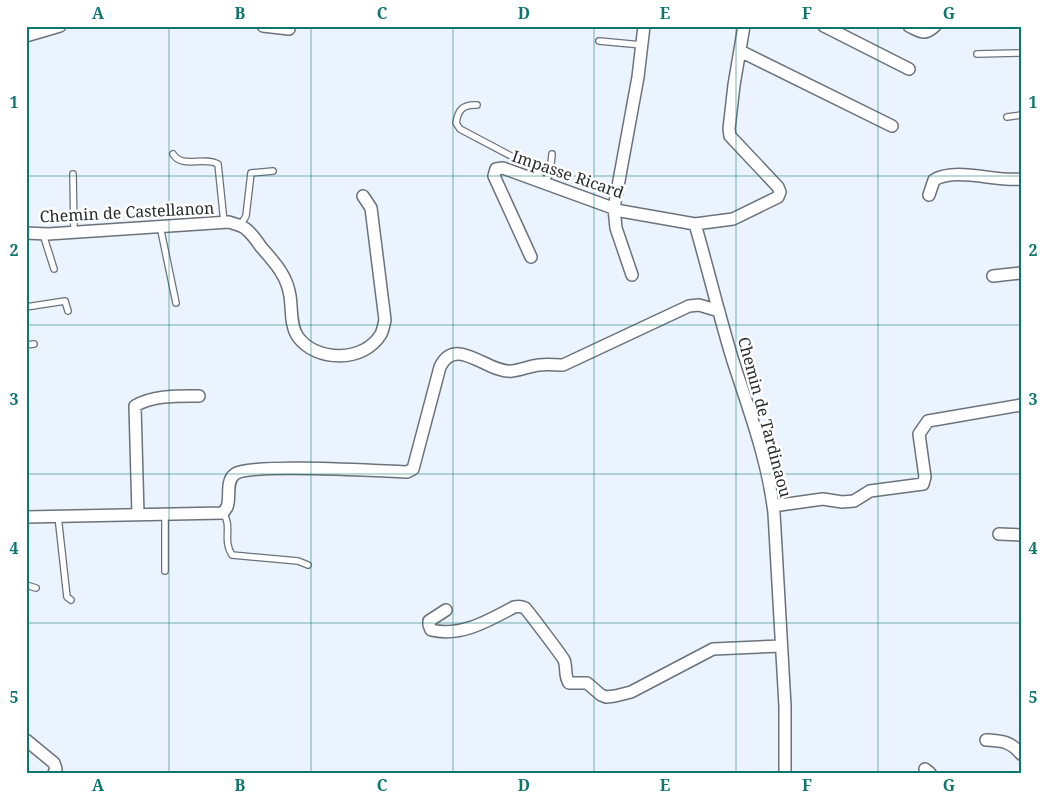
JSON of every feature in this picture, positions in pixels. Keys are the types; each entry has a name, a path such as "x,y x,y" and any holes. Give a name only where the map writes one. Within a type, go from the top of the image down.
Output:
{"street":[{"path":"26,36 60,26"},
{"path":"263,26 289,29"},
{"path":"632,275 616,228 614,208 638,77 644,26"},
{"path":"744,26 740,51 892,126"},
{"path":"824,26 909,69"},
{"path":"909,26 922,33 928,32 935,26"},
{"name":"Impasse Ricard","path":"531,257 494,176 496,168 503,168 614,208 695,224 733,219 778,197 780,192 778,187 730,136 729,129 734,85 740,51"},
{"path":"929,195 934,180 940,176 982,175 1007,180 1021,179"},
{"path":"231,223 245,228 281,271 289,291 296,335 309,348 319,353 331,356 352,354 370,346 381,334 385,320 372,208 363,196"},
{"name":"Chemin de Castellanon","path":"26,233 42,234 231,223"},
{"name":"Chemin de Tardinaou","path":"695,224 719,311 748,402 772,493 784,706 785,773"},
{"path":"993,276 1021,273"},
{"path":"26,517 223,513 227,507 230,481 233,475 242,470 311,469 407,472 414,469 440,367 444,359 454,354 465,354 499,370 512,372 540,365 563,365 689,306 700,304 719,311"},
{"path":"138,514 135,406 142,402 174,396 199,396"},
{"path":"773,506 823,499 842,502 854,501 870,491 923,484 925,477 919,434 928,421 1021,406"},
{"path":"999,534 1021,535"},
{"path":"446,610 429,621 428,625 431,630 448,632 462,630 483,624 518,606 523,607 564,660 569,683 587,683 606,697 631,692 713,649 781,646"},
{"path":"26,740 54,762 56,769 54,773"},
{"path":"986,740 1004,741 1021,754"}],"lane":[{"path":"599,41 642,45"},
{"path":"977,54 1021,53"},
{"path":"477,105 469,104 459,111 456,123 460,129 535,169 544,182 550,174 552,154"},
{"path":"1007,117 1021,115"},
{"path":"173,154 181,162 211,160 218,164 231,223 246,216 251,173 273,171"},
{"path":"73,174 74,232"},
{"path":"160,226 176,304"},
{"path":"42,234 54,269"},
{"path":"26,307 65,301 68,311"},
{"path":"26,345 34,344"},
{"path":"165,513 165,571"},
{"path":"223,513 227,519 227,548 232,555 298,561 308,565"},
{"path":"58,516 67,597 71,600"},
{"path":"26,585 36,588"}]}
